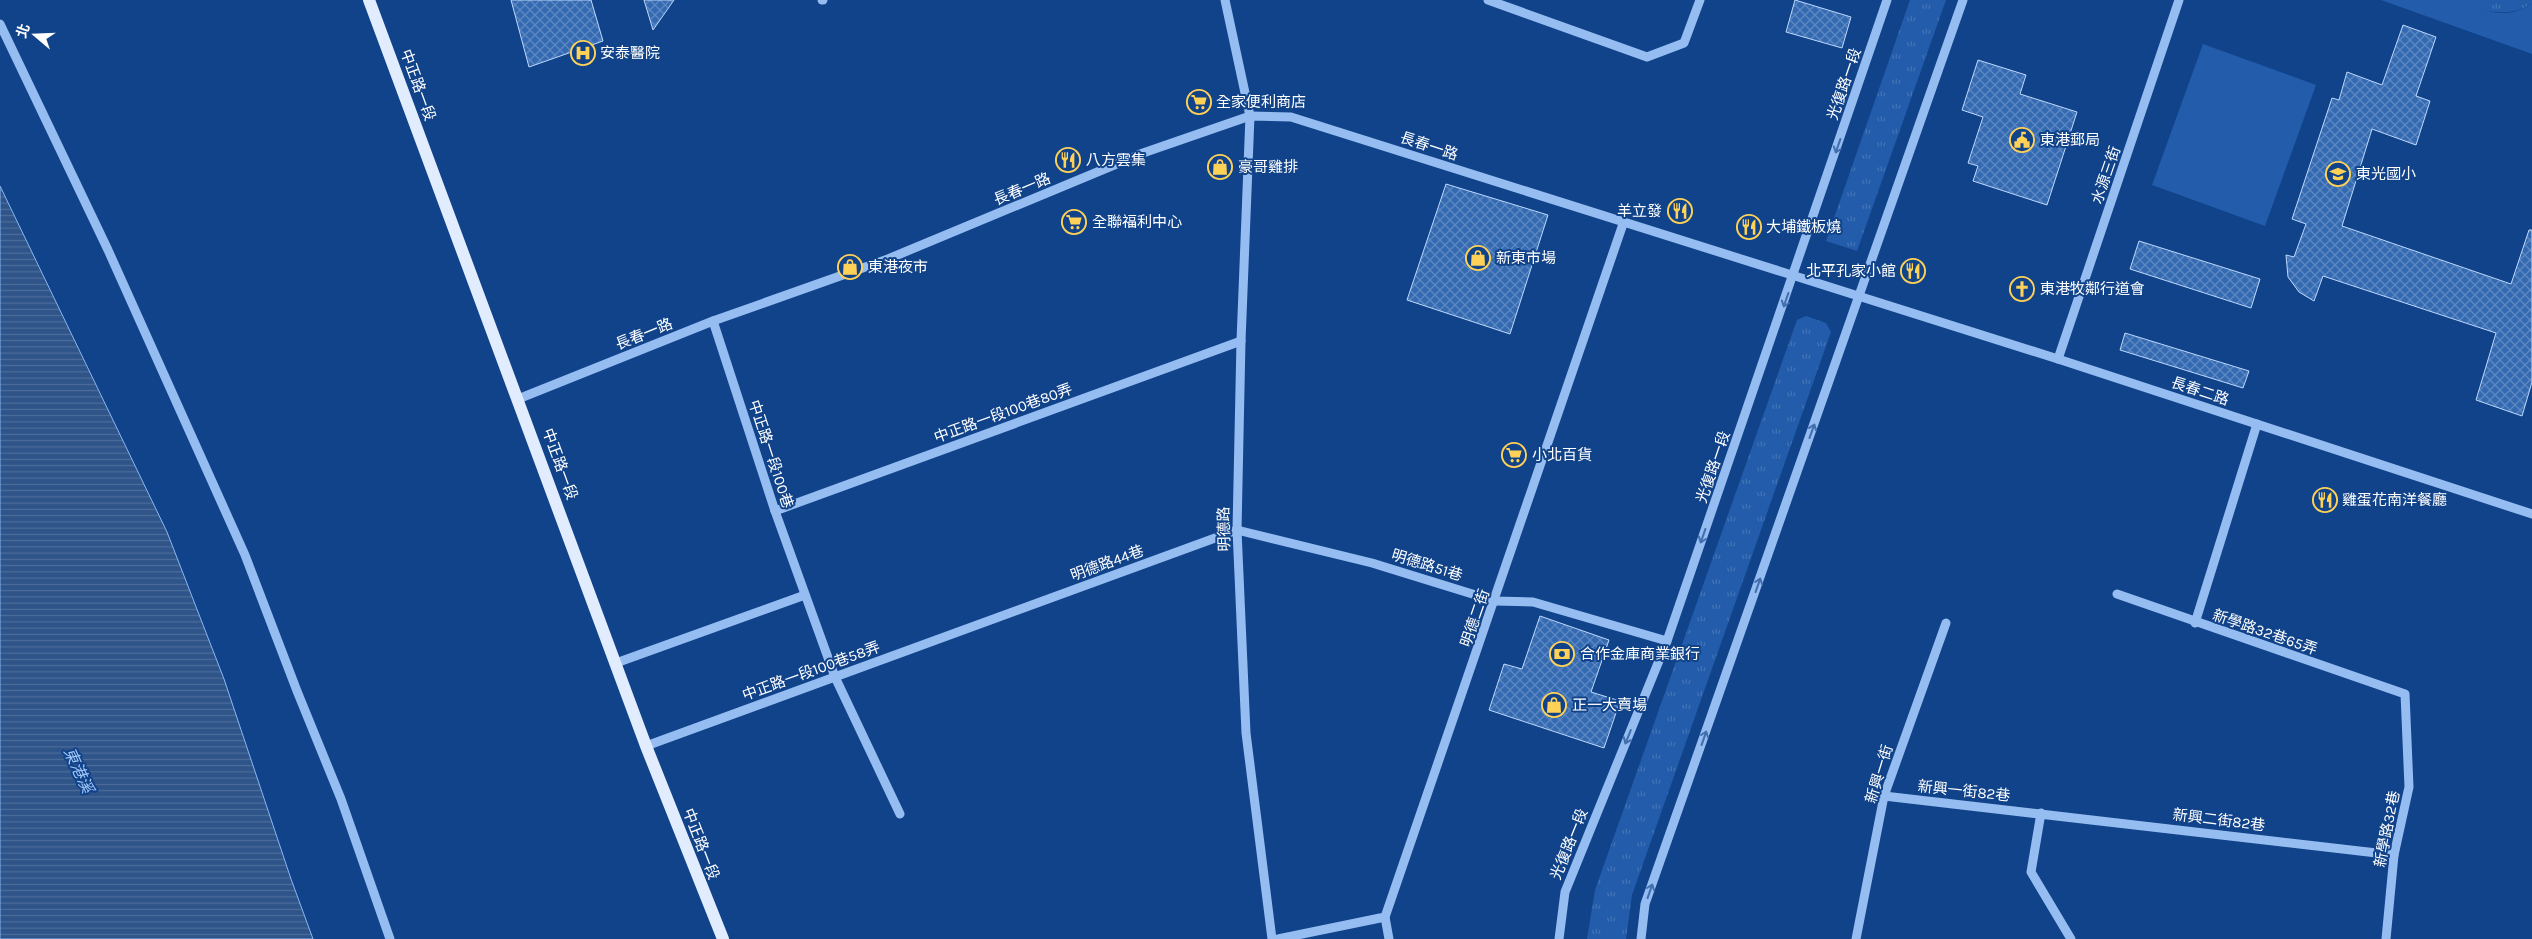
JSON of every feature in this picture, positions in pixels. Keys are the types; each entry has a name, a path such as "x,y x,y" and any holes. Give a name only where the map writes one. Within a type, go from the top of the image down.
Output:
{"main road":[{"name":"中正路一段","path":"369,0 646,746 723,939"}],"street":[{"name":"明德路","path":"1225,0 1250,116 1241,341 1237,530 1246,734 1272,939"},
{"path":"1488,0 1647,57 1684,43 1700,0"},
{"name":"光復路一段","path":"1559,939 1564,892 1666,641 1794,277 1887,0"},
{"path":"1641,939 1645,904 1963,0"},
{"name":"水源三街","path":"2058,359 2179,0"},
{"path":"0,24 112,258 245,555 297,692 342,798 390,939"},
{"name":"長春一路","path":"518,399 713,322 888,259 1143,153 1250,116 1291,118 1860,297"},
{"name":"明德二街","path":"1385,917 1496,601 1623,224"},
{"name":"長春二路","path":"1860,297 2058,359 2532,514"},
{"name":"中正路一段100巷","path":"713,322 775,511 835,677 900,814"},
{"name":"中正路一段100巷80弄","path":"775,511 1241,341"},
{"path":"2195,623 2257,424"},
{"name":"明德路51巷","path":"1237,530 1372,563 1496,601 1533,602 1666,641"},
{"name":"明德路44巷","path":"986,622 1237,530"},
{"name":"新學路32巷65弄","path":"2117,594 2195,623 2405,694"},
{"path":"616,663 805,595"},
{"name":"中正路一段100巷58弄","path":"646,746 986,622"},
{"name":"新興一街","path":"1856,939 1884,796 1946,623"},
{"name":"新學路32巷","path":"2386,939 2394,855 2409,788 2405,694"},
{"name":"新興一街82巷","path":"1884,796 2041,814"},
{"path":"2041,814 2031,872 2071,939"},
{"name":"新興二街82巷","path":"2041,814 2394,855"},
{"path":"1278,939 1385,917 1389,939"}],"green space":[{"path":"1910,0 1946,0 1857,251 1826,241"},
{"path":"2381,0 2451,0 2500,13 2510,13 2532,3 2532,54"},
{"path":"2451,0 2532,0 2532,3 2512,11 2492,12"},
{"path":"2203,44 2316,85 2265,226 2152,185"},
{"path":"1806,316 1826,323 1831,332 1632,895 1626,939 1587,939 1595,890 1797,320"}],"water":[{"name":"東港溪","path":"0,186 167,532 224,679 313,939 0,939"}],"building":[{"path":"511,0 591,0 603,41 529,67"},
{"path":"644,0 674,0 653,30"},
{"path":"1795,0 1851,17 1842,48 1786,32"},
{"path":"2403,25 2436,37 2416,96 2430,101 2416,145 2372,129 2342,226 2511,284 2529,230 2532,230 2532,382 2522,416 2476,400 2496,333 2323,276 2314,301 2299,292 2288,277 2286,255 2294,257 2306,224 2292,219 2332,98 2339,100 2347,72 2382,85"},
{"name":"東港郵局","path":"1978,60 2026,75 2020,94 2077,112 2047,205 1973,181 1978,166 1968,163 1983,117 1962,110"},
{"name":"新東市場","path":"1446,184 1548,215 1510,334 1407,300"},
{"path":"2139,241 2260,279 2251,308 2130,269"},
{"path":"2125,333 2249,371 2243,388 2120,350"},
{"path":"1540,616 1609,640 1591,692 1620,701 1604,748 1489,710 1504,664 1522,669"}],"place":[{"name":"安泰醫院","path":"583,53"},
{"name":"全家便利商店","path":"1199,102"},
{"name":"東港郵局","path":"2022,140"},
{"name":"八方雲集","path":"1068,160"},
{"name":"豪哥雞排","path":"1220,167"},
{"name":"東光國小","path":"2338,174"},
{"name":"羊立發","path":"1680,211"},
{"name":"全聯福利中心","path":"1074,222"},
{"name":"大埔鐵板燒","path":"1749,227"},
{"name":"新東市場","path":"1478,258"},
{"name":"東港夜市","path":"850,267"},
{"name":"北平孔家小館","path":"1913,271"},
{"name":"東港牧鄰行道會","path":"2022,289"},
{"name":"小北百貨","path":"1514,455"},
{"name":"雞蛋花南洋餐廳","path":"2325,500"},
{"name":"合作金庫商業銀行","path":"1562,654"},
{"name":"正一大賣場","path":"1554,705"}]}
